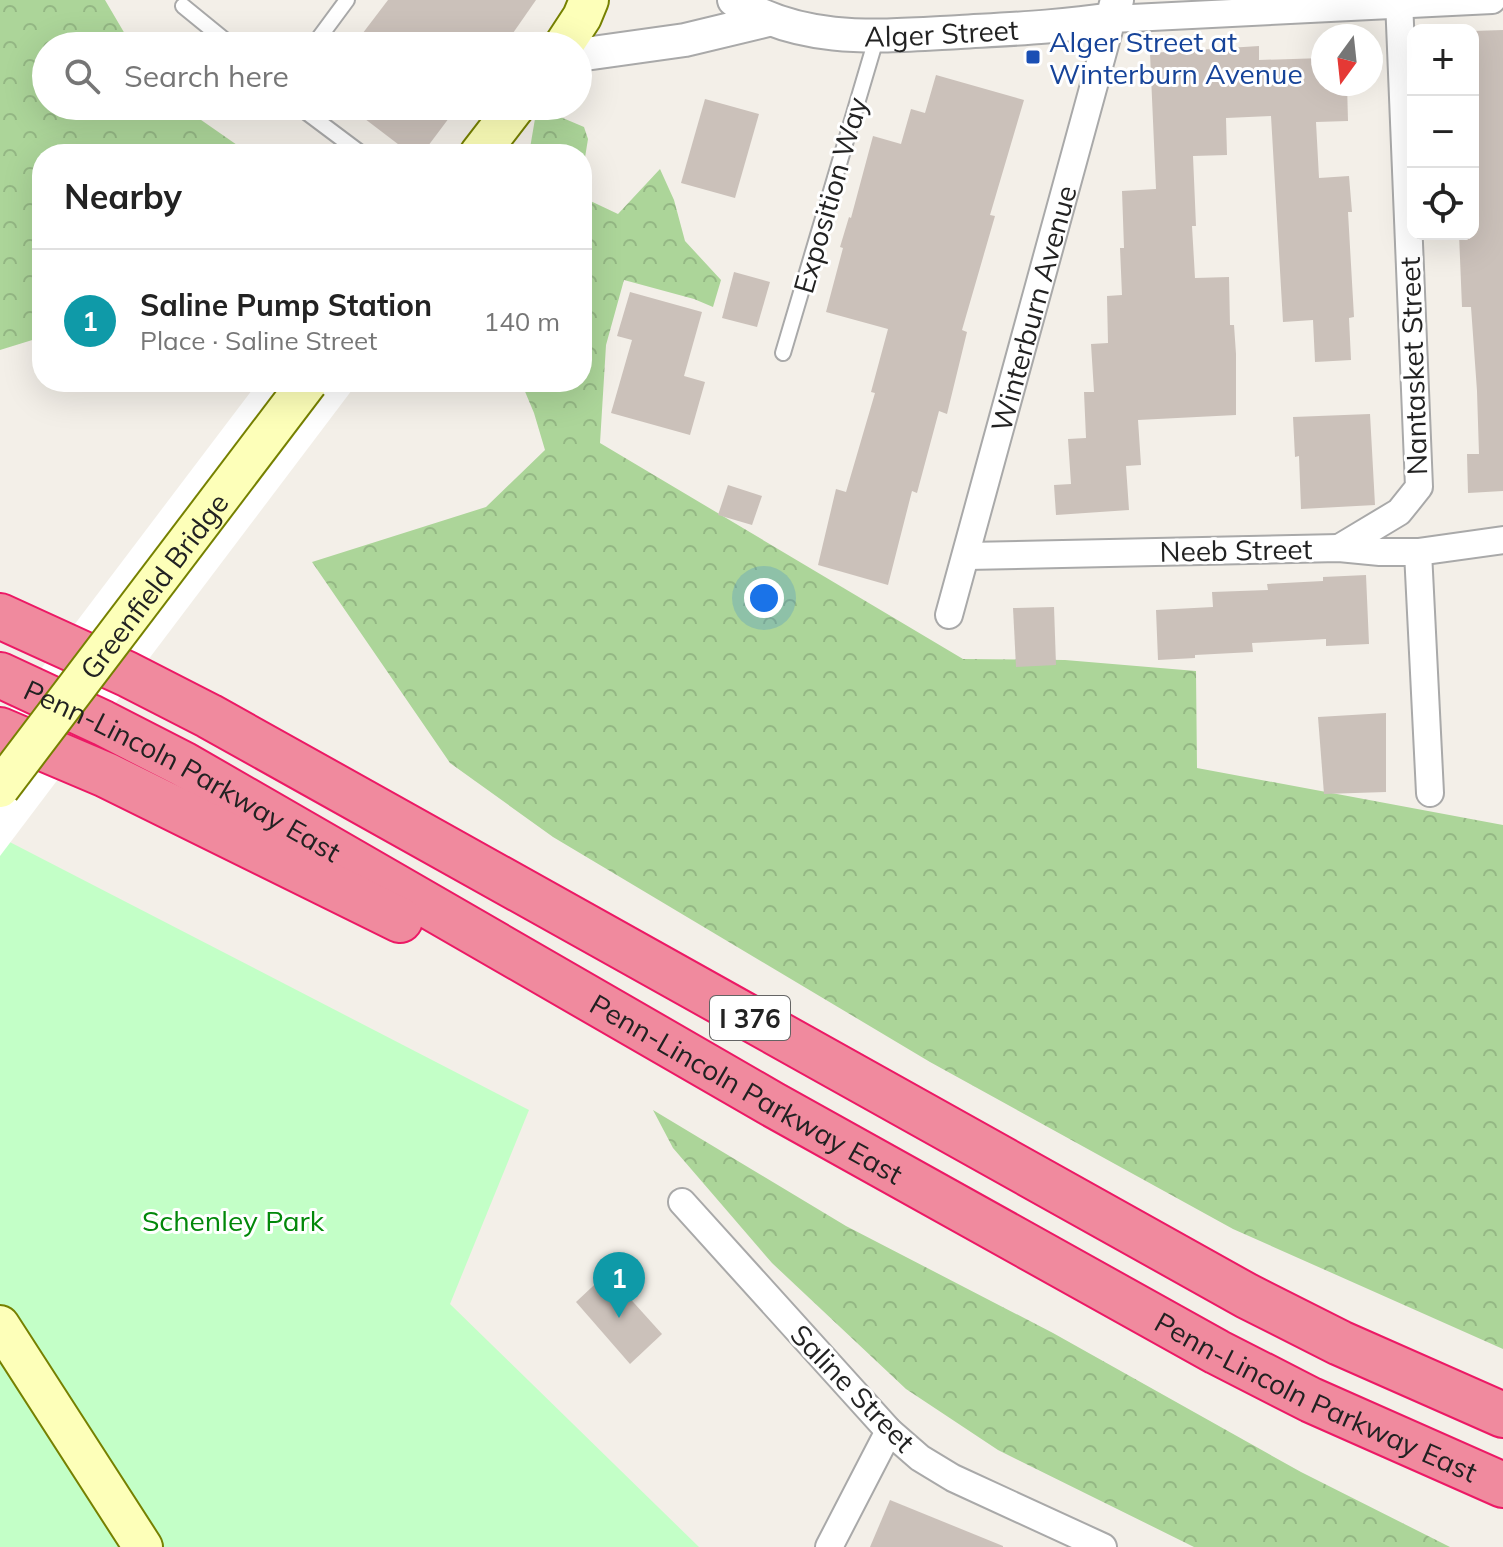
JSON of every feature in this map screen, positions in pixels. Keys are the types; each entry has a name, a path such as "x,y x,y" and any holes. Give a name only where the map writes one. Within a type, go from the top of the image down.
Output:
{"highway":[{"name":"Penn-Lincoln Parkway East","path":"0,616 127,674 209,716 1247,1296 1381,1362 1503,1415"},
{"name":"Penn-Lincoln Parkway East","path":"0,675 183,764 772,1104 1217,1352 1325,1406 1503,1485"},
{"path":"0,730 106,775 772,1104"}],"main road":[{"path":"573,32 589,0"},
{"path":"487,144 505,120"},
{"name":"Greenfield Bridge","path":"0,788 300,392"},
{"path":"0,1325 143,1547"}],"street":[{"name":"Alger Street","path":"734,0 768,20 816,32 877,36 1061,27 1115,9 1492,0"},
{"name":"Nantasket Street","path":"1339,548 1399,512 1419,487 1399,3"},
{"name":"Winterburn Avenue","path":"949,615 1115,9"},
{"path":"592,53 685,40 768,20"},
{"name":"Neeb Street","path":"967,556 1339,548 1418,552 1503,540"},
{"path":"1418,552 1430,793"},
{"name":"Saline Street","path":"682,1202 889,1431 920,1458 953,1478 1103,1547"},
{"path":"829,1547 889,1431"}],"lane":[{"path":"323,32 347,0"},
{"path":"183,6 215,32"},
{"name":"Exposition Way","path":"783,353 877,36"},
{"path":"317,120 349,144"}],"green space":[{"path":"0,0 105,0 124,32 32,32 32,120 201,120 236,144 32,144 32,340 0,350"},
{"path":"535,120 568,120 584,127 588,139 587,144 531,144"},
{"path":"660,169 674,200 685,241 721,280 713,307 624,280 606,345 600,443 963,659 1065,660 1196,671 1197,768 1503,825 1503,1349 1233,1229 930,1062 553,837 450,763 312,562 486,507 545,450 525,392 592,392 592,202 618,214"},
{"name":"Schenley Park","path":"0,837 529,1110 450,1304 699,1547 0,1547"},
{"path":"653,1110 846,1226 1053,1333 1301,1472 1450,1547 1194,1547 998,1450 906,1389 772,1263 673,1148"}],"pier":[{"path":"250,392 350,392 0,856 0,723"}],"building":[{"path":"388,0 536,0 514,32 364,32"},
{"path":"1503,30 1503,491 1468,493 1467,454 1479,454 1477,391 1471,307 1462,307 1459,240 1479,240 1479,31"},
{"path":"1259,46 1259,60 1311,58 1311,96 1347,96 1348,121 1316,122 1319,178 1349,176 1354,317 1349,318 1351,360 1315,362 1313,320 1283,322 1271,116 1226,118 1227,155 1193,156 1196,226 1192,226 1195,278 1229,277 1230,325 1234,325 1236,354 1236,415 1138,420 1141,465 1126,466 1129,510 1056,515 1054,485 1071,484 1068,439 1086,438 1084,392 1094,392 1091,344 1108,343 1107,296 1122,295 1122,191 1156,189 1150,53"},
{"path":"936,75 1024,100 990,215 995,216 962,330 967,332 947,414 939,411 917,493 912,491 888,585 818,565 836,489 846,492 875,393 871,392 888,329 826,312 843,248 840,247 873,136 901,144 911,109 925,113"},
{"path":"705,99 759,114 735,198 681,183"},
{"path":"366,120 448,120 430,144 398,144"},
{"path":"734,272 770,282 757,327 722,318"},
{"path":"630,292 702,312 684,376 705,382 690,435 611,413 632,340 617,336"},
{"path":"1370,414 1375,505 1301,509 1299,456 1295,457 1293,417"},
{"path":"728,485 762,496 752,525 718,515"},
{"path":"1366,575 1369,644 1326,646 1326,639 1252,643 1253,652 1158,660 1156,610 1213,607 1212,592 1268,590 1267,584"},
{"path":"1054,607 1056,665 1016,667 1013,608"},
{"path":"1386,713 1386,792 1324,794 1318,717"},
{"path":"607,1273 662,1334 630,1364 576,1302"},
{"path":"890,1500 1003,1546 1003,1547 870,1547"}],"place":[{"name":"Alger Street at Winterburn Avenue","path":"1033,57"},
{"name":"Saline Pump Station","path":"619,1318"}]}
